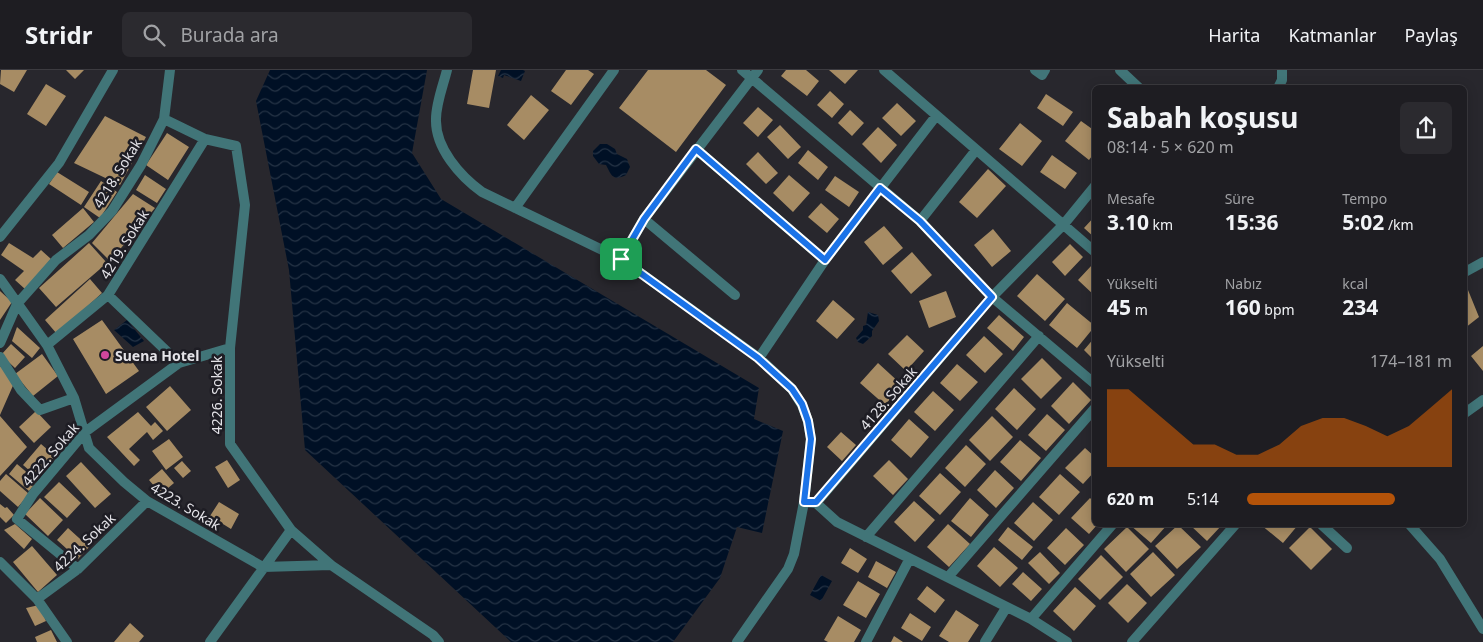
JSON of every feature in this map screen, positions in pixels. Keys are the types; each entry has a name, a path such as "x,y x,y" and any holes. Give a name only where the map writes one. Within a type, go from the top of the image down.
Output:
{"street":[{"path":"0,237 58,164 113,70"},
{"name":"4218. Sokak","path":"0,343 17,304 56,260 89,235 112,211 141,165 164,120 170,70"},
{"path":"447,70 436,121 442,146 459,173 470,184 621,259 758,358 792,389 802,404 808,421 811,439 804,502 794,554 788,569 737,642"},
{"path":"515,208 614,70"},
{"path":"742,70 920,221 992,297 1092,381"},
{"path":"621,259 644,219 758,70"},
{"path":"884,70 1092,249"},
{"path":"1036,70 1042,75 1046,70"},
{"path":"1120,70 1136,85"},
{"path":"1280,85 1282,80 1282,70"},
{"path":"758,358 825,260 936,116"},
{"path":"164,120 204,139"},
{"name":"4226. Sokak","path":"204,139 236,146 245,205 230,348 230,444 291,530 331,565 433,635 439,642"},
{"name":"4219. Sokak","path":"47,345 108,295 204,139"},
{"path":"696,149 825,260"},
{"path":"920,221 976,150"},
{"name":"4128. Sokak","path":"816,502 992,297 1064,224 1092,190"},
{"path":"644,219 734,295"},
{"path":"1467,271 1483,262"},
{"name":"4223. Sokak","path":"0,279 47,345 74,398 89,448 147,501 263,567"},
{"path":"108,295 179,363"},
{"path":"866,537 1039,336"},
{"name":"4222. Sokak","path":"78,569 17,520 33,494 85,432 179,363 230,348"},
{"path":"0,357 21,390 40,410 74,398"},
{"path":"1467,412 1483,400"},
{"path":"948,577 1092,411"},
{"name":"4224. Sokak","path":"37,599 78,569 147,501"},
{"path":"804,502 816,502 837,522 909,560 948,577 1030,619 1067,642"},
{"path":"1030,619 1110,527"},
{"path":"1132,642 1234,527"},
{"path":"1324,527 1347,548"},
{"path":"1412,527 1440,559 1483,629"},
{"path":"210,642 291,530"},
{"path":"866,642 909,560"},
{"path":"0,562 37,599 67,642"},
{"path":"263,567 331,565"},
{"path":"985,642 1006,608"}],"water":[{"path":"270,70 427,70 412,153 441,199 759,388 754,419 783,431 762,533 737,527 720,578 673,642 511,642 305,450 289,270 256,101"},
{"path":"501,70 525,71 521,81 504,75 503,78 498,76"},
{"path":"600,144 607,144 615,149 617,154 627,159 630,167 626,175 618,178 615,177 606,165 599,164 593,156 593,151"},
{"path":"868,312 878,315 879,321 872,331 872,336 863,344 858,342 856,338 863,330 863,326 866,325"},
{"path":"127,320 144,341 133,347 114,330"},
{"path":"821,575 832,581 821,601 810,595"}],"building":[{"path":"1,70 27,70 14,92 0,84"},
{"path":"66,70 84,70 75,79"},
{"path":"473,70 496,70 489,108 467,104"},
{"path":"566,70 588,70 594,74 571,105 551,91"},
{"path":"648,70 706,70 726,85 676,152 619,108"},
{"path":"786,70 806,70 819,81 807,96 781,76"},
{"path":"829,70 858,70 845,84"},
{"path":"46,84 66,96 46,126 27,114"},
{"path":"830,91 844,104 832,118 817,105"},
{"path":"1046,94 1073,112 1063,126 1037,108"},
{"path":"531,95 549,110 524,140 507,125"},
{"path":"897,103 916,121 901,136 882,118"},
{"path":"758,107 773,120 758,137 743,123"},
{"path":"850,110 864,123 852,136 838,123"},
{"path":"105,116 146,137 120,185 74,163"},
{"path":"1081,121 1092,129 1092,156 1089,160 1065,141"},
{"path":"1020,123 1042,141 1022,166 999,149"},
{"path":"780,125 801,147 788,159 767,137"},
{"path":"878,127 897,145 881,163 862,144"},
{"path":"167,133 189,147 168,180 146,165"},
{"path":"808,150 828,167 818,180 798,163"},
{"path":"758,152 778,173 766,184 746,164"},
{"path":"1052,155 1077,173 1065,189 1040,172"},
{"path":"988,169 1006,186 977,218 959,202"},
{"path":"57,172 89,192 81,205 49,184"},
{"path":"145,175 166,189 157,203 136,190"},
{"path":"789,175 810,193 793,212 773,193"},
{"path":"835,176 859,192 849,207 825,190"},
{"path":"101,181 117,192 100,218 84,207"},
{"path":"133,194 155,208 110,261 92,243"},
{"path":"821,203 839,219 827,233 808,217"},
{"path":"83,208 94,222 63,248 52,235"},
{"path":"1092,219 1092,235 1084,228"},
{"path":"884,226 903,248 883,265 864,242"},
{"path":"993,229 1011,251 992,267 974,245"},
{"path":"9,243 33,258 41,250 51,259 25,289 15,280 24,271 1,255"},
{"path":"89,243 107,263 56,307 39,288"},
{"path":"1070,244 1083,257 1065,276 1052,262"},
{"path":"912,252 932,275 911,294 891,271"},
{"path":"1092,265 1092,293 1078,280"},
{"path":"1037,274 1065,299 1045,321 1017,296"},
{"path":"90,279 102,293 57,334 45,320"},
{"path":"0,291 12,302 0,320"},
{"path":"946,291 956,317 929,328 919,301"},
{"path":"1467,291 1479,317 1467,326"},
{"path":"833,300 855,319 837,339 816,321"},
{"path":"1067,303 1092,324 1092,330 1077,348 1049,325"},
{"path":"999,315 1024,337 1013,351 987,328"},
{"name":"Suena Hotel","path":"102,320 139,371 106,394 73,339"},
{"path":"17,327 40,348 32,358 12,341"},
{"path":"907,335 924,351 906,371 888,354"},
{"path":"984,336 1003,354 985,373 966,355"},
{"path":"1092,341 1092,358 1084,350"},
{"path":"11,344 25,357 15,368 1,355"},
{"path":"1483,346 1483,371 1471,356"},
{"path":"42,354 58,376 33,396 15,374"},
{"path":"1042,358 1062,378 1041,399 1021,379"},
{"path":"878,363 902,385 885,405 860,383"},
{"path":"957,364 978,382 960,401 940,383"},
{"path":"0,366 15,381 0,415"},
{"path":"1073,382 1091,400 1069,424 1051,406"},
{"path":"170,386 191,410 167,431 146,407"},
{"path":"1014,388 1036,409 1017,430 995,409"},
{"path":"933,391 954,410 935,431 914,412"},
{"path":"36,411 51,427 34,443 19,427"},
{"path":"138,412 151,426 155,422 163,431 153,440 147,432 129,449 140,460 134,466 107,437"},
{"path":"1047,414 1065,430 1046,451 1028,435"},
{"path":"0,416 27,447 0,476"},
{"path":"992,416 1013,437 990,461 969,440"},
{"path":"909,419 929,437 911,458 891,440"},
{"path":"841,432 856,445 842,461 827,447"},
{"path":"169,439 183,457 166,470 152,451"},
{"path":"1020,440 1041,458 1021,481 1000,462"},
{"path":"41,444 55,456 37,477 23,465"},
{"path":"966,445 986,464 965,487 945,468"},
{"path":"1085,448 1092,454 1092,474 1083,484 1065,468"},
{"path":"227,460 240,480 228,488 215,467"},
{"path":"889,460 908,479 893,495 873,476"},
{"path":"182,461 191,471 183,478 174,468"},
{"path":"81,462 111,494 95,508 66,476"},
{"path":"17,464 37,481 29,491 9,474"},
{"path":"162,469 174,483 161,494 149,480"},
{"path":"995,470 1014,488 996,508 977,490"},
{"path":"940,473 961,492 940,515 919,496"},
{"path":"6,474 29,494 18,507 0,491 0,481"},
{"path":"1060,474 1080,492 1059,515 1039,497"},
{"path":"59,482 81,503 67,518 44,497"},
{"path":"40,498 63,520 48,536 25,514"},
{"path":"970,498 989,515 971,537 951,521"},
{"path":"1090,498 1092,500 1092,527 1095,527 1089,534 1071,518"},
{"path":"914,501 935,520 915,542 894,522"},
{"path":"219,502 239,514 231,529 210,516"},
{"path":"1033,502 1053,520 1034,541 1014,523"},
{"path":"0,504 5,508 7,507 14,515 6,523 0,517"},
{"path":"15,524 32,539 24,549 4,530"},
{"path":"948,524 970,544 949,567 927,547"},
{"path":"1008,527 1033,547 1022,560 998,540"},
{"path":"1127,527 1149,549 1126,572 1104,549"},
{"path":"1132,527 1165,527 1151,543"},
{"path":"1176,527 1180,527 1201,547 1177,569 1155,546"},
{"path":"1192,527 1220,527 1207,541"},
{"path":"1263,527 1296,527 1283,543"},
{"path":"1310,527 1332,549 1311,570 1289,548"},
{"path":"68,528 89,547 78,559 57,540"},
{"path":"1066,528 1084,545 1065,565 1047,548"},
{"path":"32,546 57,575 38,592 13,562"},
{"path":"994,547 1018,568 1000,587 977,566"},
{"path":"850,548 867,559 858,573 841,563"},
{"path":"1040,552 1060,573 1049,584 1028,563"},
{"path":"1153,552 1175,575 1151,597 1130,574"},
{"path":"1101,555 1123,577 1100,600 1078,579"},
{"path":"876,561 896,572 887,588 868,577"},
{"path":"1023,572 1042,589 1031,601 1012,584"},
{"path":"858,581 880,594 866,618 843,605"},
{"path":"1127,584 1147,603 1128,623 1108,603"},
{"path":"927,586 945,600 935,613 917,599"},
{"path":"1075,587 1096,606 1074,631 1053,611"},
{"path":"39,605 46,621 35,626 26,608"},
{"path":"956,610 979,625 968,642 949,642 939,636"},
{"path":"910,613 931,627 922,641 901,628"},
{"path":"838,616 861,630 854,642 828,642 824,640"},
{"path":"130,623 144,636 139,642 114,642"},
{"path":"51,630 57,642 37,642 35,637"},
{"path":"894,636 903,642 891,642"}],"place":[{"name":"Suena Hotel","path":"105,355"}],"route":[{"path":"696,149 825,260 880,188 920,221 992,297 816,502 804,502 811,439 808,421 802,404 792,389 758,358 621,259 644,219 696,149"}]}
